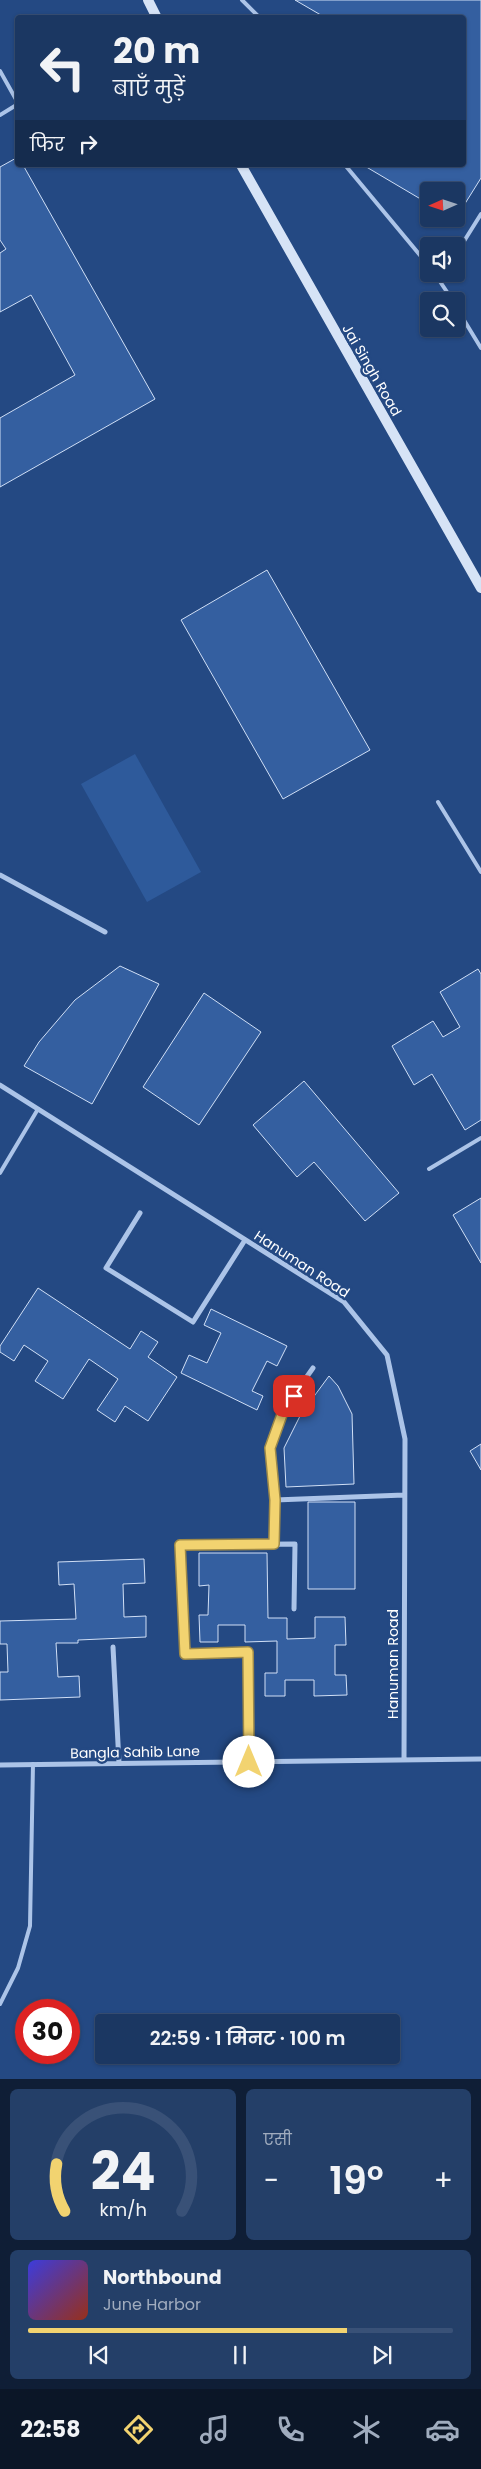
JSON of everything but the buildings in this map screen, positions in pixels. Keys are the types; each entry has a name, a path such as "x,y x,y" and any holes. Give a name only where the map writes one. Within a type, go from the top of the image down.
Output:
{"street":[{"path":"148,0 156,15"},
{"name":"Jai Singh Road","path":"242,167 481,588"},
{"path":"0,875 105,932"},
{"name":"Hanuman Road","path":"0,1085 344,1302 387,1355 405,1439 404,1760"},
{"path":"140,1213 106,1268 193,1322 245,1240"},
{"path":"274,1544 275,1500 270,1448 284,1409 313,1368"},
{"path":"275,1500 404,1495"},
{"path":"249,1762 248,1652 185,1654 180,1545 295,1544 294,1609"},
{"path":"113,1647 119,1763"},
{"name":"Bangla Sahib Lane","path":"0,1765 481,1759"}],"lane":[{"path":"242,0 257,15"},
{"path":"0,71 15,98"},
{"path":"0,115 15,106"},
{"path":"347,167 420,255"},
{"path":"465,240 481,214"},
{"path":"465,322 481,348"},
{"path":"438,802 481,872"},
{"path":"0,1173 38,1109"},
{"path":"429,1169 481,1138"},
{"path":"0,2004 18,1968 30,1926 33,1764"}],"shaded area":[{"path":"135,754 201,872 147,902 81,784"}],"route":[{"path":"249,1762 248,1652 185,1654 180,1545 274,1544 275,1500 270,1448 284,1409 294,1396"}]}
